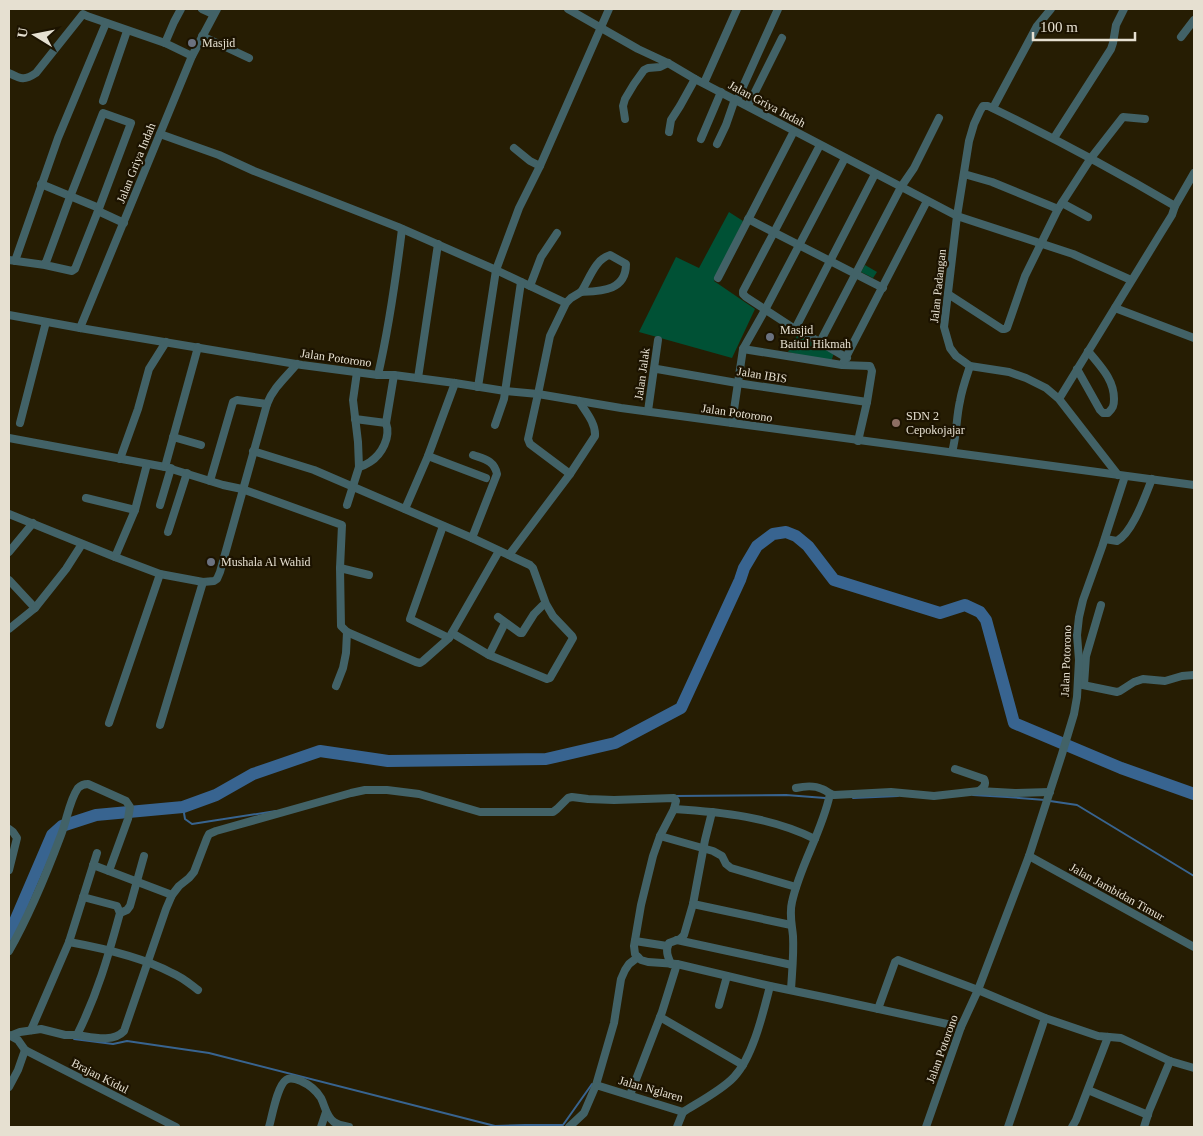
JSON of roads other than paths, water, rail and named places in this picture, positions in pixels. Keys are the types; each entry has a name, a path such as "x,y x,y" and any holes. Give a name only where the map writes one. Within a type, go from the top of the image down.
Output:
{"street":[{"path":"165,43 181,9"},
{"path":"202,9 215,12"},
{"name":"Jalan Griya Indah","path":"568,9 638,49 668,63 695,79 957,216 1073,254 1131,280"},
{"path":"478,387 496,270 519,208 540,166 609,9"},
{"path":"704,83 737,9"},
{"path":"717,144 778,9"},
{"path":"1050,9 1036,26 992,108 1054,138 1175,206"},
{"path":"1054,138 1111,49 1116,25 1124,9"},
{"path":"9,73 21,79 28,78 36,73 83,11 106,23 165,43 192,56"},
{"name":"Jalan Griya Indah","path":"80,328 192,56 215,12"},
{"path":"1181,37 1194,20"},
{"path":"45,266 103,113 131,123 75,269 72,272 12,260 58,138 106,23"},
{"path":"103,101 126,31"},
{"path":"202,36 249,58"},
{"path":"748,106 782,38"},
{"path":"625,119 623,106 625,99 644,70 660,67 668,63"},
{"path":"669,132 671,120 695,79"},
{"path":"701,139 721,92"},
{"name":"Jalan Padangan","path":"970,366 956,356 950,348 944,328 957,216 969,141 983,106 992,108"},
{"path":"948,294 1002,329 1005,329 1008,326 1025,276 1060,206 1091,158 1123,117 1146,119"},
{"path":"820,342 900,187 914,168 939,118"},
{"path":"718,278 794,131"},
{"path":"160,134 219,155 254,172 402,229 566,303"},
{"path":"820,144 743,294 795,330 847,358"},
{"path":"514,148 530,161 540,166"},
{"path":"732,423 743,349 845,158"},
{"path":"1059,399 1172,215 1175,206 1194,173"},
{"path":"795,330 875,174"},
{"path":"964,174 992,182 1088,217"},
{"path":"41,184 124,223"},
{"path":"842,365 928,201"},
{"path":"748,219 883,288"},
{"path":"378,375 388,330 402,229"},
{"path":"530,286 541,257 557,232"},
{"path":"418,378 438,244"},
{"path":"570,474 530,444 528,438 550,336 566,303 571,298 581,292 611,289 618,284 625,273 626,264 610,255 605,256 596,266 581,292"},
{"path":"496,424 504,400 521,282"},
{"path":"1115,308 1194,338"},
{"name":"Jalan Potorono","path":"9,315 297,364 378,375 455,382 505,391 538,394 858,441 1121,475 1105,539 1083,600 1079,617 1077,635 1081,685 1067,738 1029,856 978,990 961,1027 926,1127"},
{"path":"20,423 46,322"},
{"name":"Jalan Jalak","path":"648,411 658,340"},
{"path":"120,460 138,409 149,369 166,342"},
{"path":"160,505 173,437 198,347"},
{"path":"743,349 872,368 858,441"},
{"path":"1077,369 1100,410 1108,413 1114,404 1112,383 1088,351"},
{"path":"9,514 160,574 204,582 218,578 266,404 270,395 297,364"},
{"path":"952,452 959,402 970,366 1009,372 1046,388 1059,399 1121,475 1194,485"},
{"name":"Jalan IBIS","path":"654,370 867,402"},
{"path":"347,505 359,468 353,400 357,372"},
{"path":"359,468 378,455 384,445 388,434 386,423 394,375"},
{"path":"405,509 428,456 455,382"},
{"path":"210,480 233,402 237,400 266,404"},
{"path":"509,555 570,474 595,436 594,425 579,401"},
{"path":"355,419 386,423"},
{"path":"173,437 201,445"},
{"path":"9,438 168,468 242,490 342,525 340,622 344,630 420,663 451,636 500,551"},
{"path":"254,451 314,470 472,538 534,568 546,604 553,616 573,638 550,678 547,679 489,655 451,636 410,619 442,526"},
{"path":"472,455 491,462 496,467 497,474 472,538"},
{"path":"428,456 486,478"},
{"path":"115,557 135,510 147,464"},
{"path":"168,532 187,473"},
{"path":"1105,539 1117,541 1122,539 1140,508 1152,479"},
{"path":"86,498 135,510"},
{"path":"9,552 33,523"},
{"path":"9,629 35,608 66,569 82,544"},
{"path":"340,568 369,575"},
{"path":"110,723 160,574"},
{"path":"9,580 35,608"},
{"path":"160,725 204,582"},
{"path":"1101,605 1086,656 1081,685 1117,692 1143,679 1165,681 1194,675"},
{"path":"498,617 520,633 523,633 534,614 542,606"},
{"path":"489,655 506,623"},
{"path":"336,686 343,668 347,632"},
{"path":"955,769 984,779 985,785 978,791"},
{"path":"9,951 44,878 63,831 72,800 78,789 84,784 88,784 126,801 130,807 128,818 109,871"},
{"path":"796,788 810,786 822,789 830,796"},
{"path":"10,1035 41,1029 65,1035 102,1038 120,1036 124,1031 172,895 194,872 209,834 279,812 364,790 387,790 419,794 480,812 553,812 568,798 572,797 614,800 674,798 676,801 674,809 660,836 653,856 641,905 635,941 635,954 641,960 674,964 961,1027"},
{"path":"830,796 891,792 934,796 978,791 1049,794"},
{"path":"791,990 793,935 790,914 791,904 830,796"},
{"path":"674,809 712,812 774,822 815,839"},
{"path":"630,1095 660,1017 674,964 667,954 667,946 684,935 693,904 712,812"},
{"path":"9,829 17,838 9,870"},
{"path":"660,836 713,851 722,856 730,868 796,887"},
{"path":"31,1030 69,942 97,853"},
{"path":"120,913 127,910 130,906 144,856"},
{"name":"Jalan Jambidan Timur","path":"1029,856 1194,947"},
{"path":"94,865 172,895"},
{"path":"77,1035 100,982 120,913 117,906 83,897"},
{"path":"693,904 791,925"},
{"path":"676,940 792,965"},
{"path":"635,941 667,946"},
{"path":"69,942 110,951 157,965 175,974 198,990"},
{"path":"569,1127 584,1113 596,1085 614,1023 622,979 625,970 638,957"},
{"path":"878,1010 897,960 978,990 1045,1018 1098,1036 1121,1038 1170,1061 1194,1068"},
{"path":"719,1005 727,976"},
{"name":"Jalan Nglaren","path":"596,1085 683,1112 731,1080 743,1065 752,1046 770,986"},
{"path":"660,1017 743,1065"},
{"path":"1008,1127 1045,1018"},
{"name":"Brajan Kidul","path":"10,1035 18,1040 25,1050 176,1127"},
{"path":"1072,1127 1108,1036"},
{"path":"9,1087 18,1070 25,1050"},
{"path":"1144,1127 1170,1061"},
{"path":"269,1127 278,1094 282,1084 287,1079 295,1079 313,1088 322,1100 326,1112 334,1122 349,1127"},
{"path":"1088,1090 1148,1115"},
{"path":"321,1127 326,1112"},
{"path":"677,1127 683,1112"}],"waterway":[{"path":"9,935 52,835 62,826 96,815 183,807 216,795 253,774 320,751 388,761 546,759 615,743 681,708 744,568 757,546 773,534 786,532 796,536 808,546 834,580 940,613 965,605 980,612 986,620 1014,723 1121,768 1194,794"},
{"path":"675,796 786,795 825,798"},
{"path":"973,795 1045,800"},
{"path":"853,798 898,796"},
{"path":"1050,801 1077,805 1194,876"},
{"path":"183,807 185,819 192,824 276,811"},
{"path":"74,1039 113,1044 127,1041 209,1053 495,1126 563,1125 592,1084"}],"place":[{"name":"Masjid","path":"192,43"},
{"name":"Masjid Baitul Hikmah","path":"770,337"},
{"name":"SDN 2 Cepokojajar","path":"896,423"},
{"name":"Mushala Al Wahid","path":"211,562"}]}
